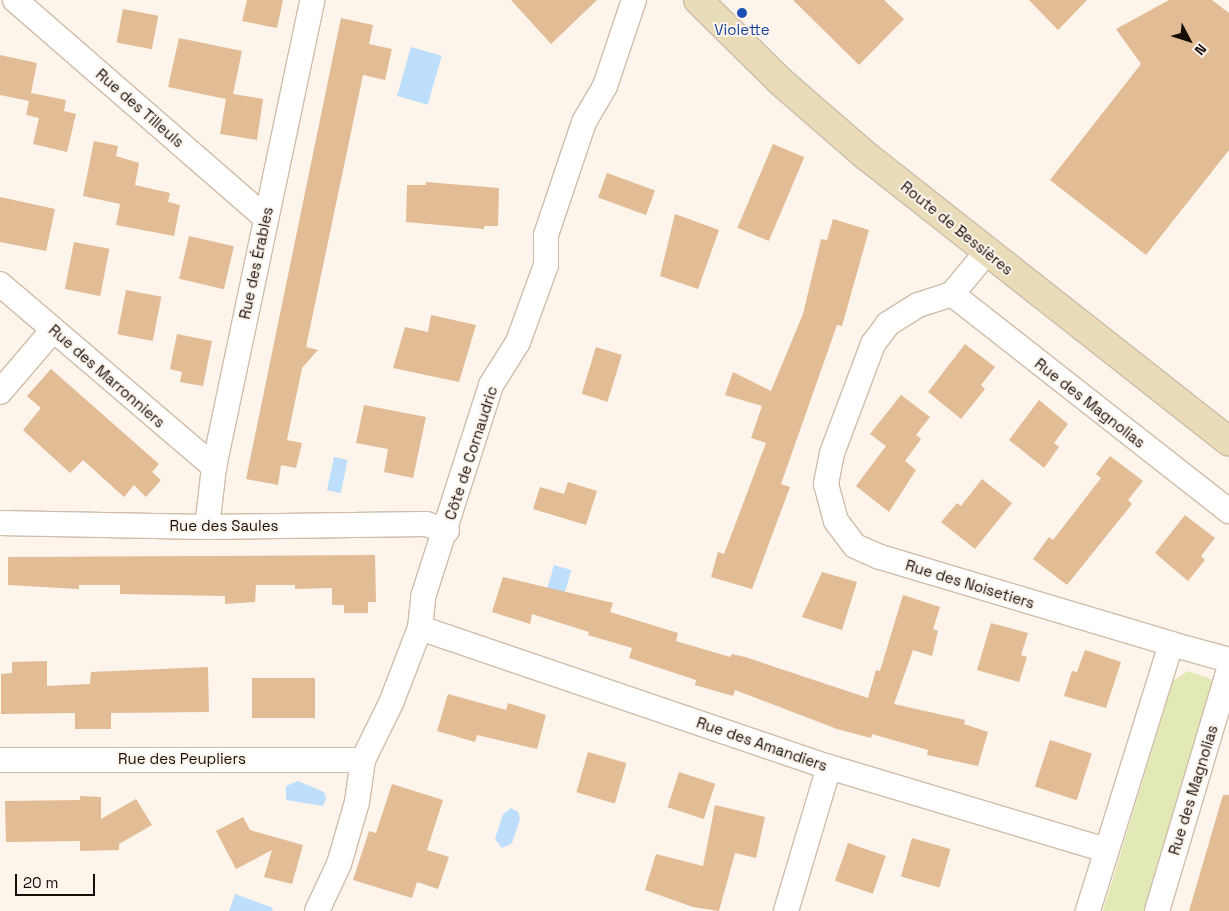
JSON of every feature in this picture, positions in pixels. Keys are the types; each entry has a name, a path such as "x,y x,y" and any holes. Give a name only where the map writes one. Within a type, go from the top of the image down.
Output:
{"main road":[{"name":"Route de Bessières","path":"698,0 788,87 986,252 1229,442"}],"street":[{"name":"Rue des Tilleuls","path":"15,0 265,217"},
{"name":"Rue des Érables","path":"207,527 214,467 312,0"},
{"name":"Côte de Cornaudric","path":"317,911 339,864 357,802 363,760 391,703 420,628 423,597 447,531 491,385 518,342 546,265 546,235 584,122 605,86 634,0"},
{"path":"952,294 986,252"},
{"name":"Rue des Marronniers","path":"0,284 214,467"},
{"name":"Rue des Magnolias","path":"952,294 1229,511"},
{"name":"Rue des Noisetiers","path":"952,294 918,305 888,324 873,344 832,453 826,484 836,521 855,546 880,557 1171,644"},
{"path":"0,392 53,330"},
{"name":"Rue des Saules","path":"0,523 207,527 426,524 447,531"},
{"name":"Rue des Amandiers","path":"420,628 829,767 1106,850"},
{"path":"1088,911 1171,644 1229,660"},
{"name":"Rue des Magnolias","path":"1157,911 1229,669"},
{"name":"Rue des Peupliers","path":"0,760 363,760"},
{"path":"786,911 829,767"}],"green space":[{"path":"1188,671 1211,679 1213,696 1150,911 1103,911 1173,681"}],"water":[{"path":"411,47 442,56 428,105 397,96"},
{"path":"334,457 348,460 341,493 327,490"},
{"path":"554,565 571,570 561,606 544,601"},
{"path":"298,781 324,792 326,799 323,806 286,800 286,786"},
{"path":"511,808 518,812 520,819 512,843 502,848 495,839 503,814"},
{"path":"235,894 273,908 272,911 229,911"}],"building":[{"path":"247,0 283,0 277,28 242,21"},
{"path":"511,0 597,0 551,44"},
{"path":"793,0 884,0 904,19 859,65"},
{"path":"1029,0 1087,0 1058,30"},
{"path":"1169,0 1212,0 1229,13 1229,150 1146,255 1050,180 1141,64 1116,29"},
{"path":"123,9 158,16 152,49 117,42"},
{"path":"341,18 373,25 369,44 392,49 385,80 363,75 306,347 318,350 302,368 287,440 302,443 296,468 281,465 278,485 246,479"},
{"path":"179,38 242,51 233,94 263,99 257,140 220,134 226,99 168,87"},
{"path":"0,55 37,63 31,93 66,100 64,111 76,114 67,152 33,144 39,118 26,115 29,101 0,95"},
{"path":"94,141 118,146 116,156 139,163 135,185 170,193 168,202 180,205 174,236 116,225 120,204 83,196"},
{"path":"773,144 804,157 769,241 737,228"},
{"path":"607,173 655,190 646,215 598,197"},
{"path":"426,182 499,188 498,226 484,226 484,229 406,222 407,185 426,185"},
{"path":"0,197 55,209 46,251 0,242"},
{"path":"675,214 719,230 698,289 660,276"},
{"path":"833,219 869,230 842,326 837,325 781,484 790,487 752,589 711,577 718,552 724,554 766,443 751,438 762,406 725,395 733,372 771,391 803,314 821,239 827,240"},
{"path":"189,236 234,246 224,289 179,279"},
{"path":"74,242 109,249 100,296 65,289"},
{"path":"126,290 161,297 153,341 117,334"},
{"path":"431,315 476,325 459,382 393,368 405,327 428,332"},
{"path":"177,334 212,341 203,386 180,382 182,372 170,369"},
{"path":"965,344 995,367 981,385 985,389 961,419 928,392"},
{"path":"596,347 622,355 607,402 582,394"},
{"path":"51,369 159,464 152,472 161,480 146,497 134,485 124,497 83,460 70,473 23,430 41,408 27,396"},
{"path":"901,395 930,417 916,435 921,439 905,461 916,470 889,512 856,486 886,446 870,434"},
{"path":"1039,400 1068,424 1054,443 1059,447 1044,468 1009,440"},
{"path":"364,405 426,417 413,478 384,472 388,449 356,443"},
{"path":"1110,456 1143,481 1128,500 1132,504 1067,585 1033,559 1049,537 1053,540 1101,478 1096,474"},
{"path":"982,479 1012,503 975,549 941,522 957,503 961,506"},
{"path":"568,482 597,491 586,525 533,509 540,487 564,494"},
{"path":"1185,515 1215,538 1201,556 1205,560 1188,581 1155,553"},
{"path":"375,555 376,602 368,602 368,613 344,613 344,605 332,605 332,588 295,589 295,585 256,585 255,602 225,604 225,596 120,594 120,585 79,585 79,589 8,585 8,557"},
{"path":"822,572 857,582 842,630 802,617"},
{"path":"503,577 613,603 610,612 678,633 676,641 730,657 732,654 745,657 868,698 876,670 880,671 903,595 940,607 933,629 938,631 932,656 913,650 894,704 965,720 964,724 988,732 978,766 927,755 928,750 872,734 871,738 837,729 735,690 733,696 695,685 696,680 629,658 632,648 588,635 589,632 532,614 530,624 492,612"},
{"path":"991,623 1028,633 1021,655 1027,657 1019,682 977,670"},
{"path":"1085,650 1121,662 1106,708 1064,696 1072,671 1077,672"},
{"path":"47,661 47,686 90,684 91,672 208,667 209,712 111,713 111,729 75,729 75,713 1,714 1,674 12,673 12,662"},
{"path":"252,678 315,678 315,718 252,718"},
{"path":"448,694 506,710 508,703 546,715 537,749 477,735 475,742 437,731"},
{"path":"1050,740 1092,754 1077,800 1035,787"},
{"path":"588,752 626,763 615,803 576,792"},
{"path":"679,772 715,784 704,819 668,807"},
{"path":"392,784 443,800 427,850 449,857 438,889 417,882 412,898 353,880 369,831 376,833"},
{"path":"1223,795 1229,795 1229,911 1189,911"},
{"path":"80,796 101,797 101,819 136,799 152,825 119,844 119,850 80,851 80,841 6,842 5,801 80,800"},
{"path":"715,805 765,817 756,858 735,853 719,911 693,907 645,890 656,854 703,866"},
{"path":"243,817 250,830 303,845 292,884 264,877 272,850 236,869 216,831"},
{"path":"912,838 950,849 939,887 901,876"},
{"path":"848,843 886,856 873,894 835,881"}],"place":[{"name":"Violette","path":"742,13"}]}
